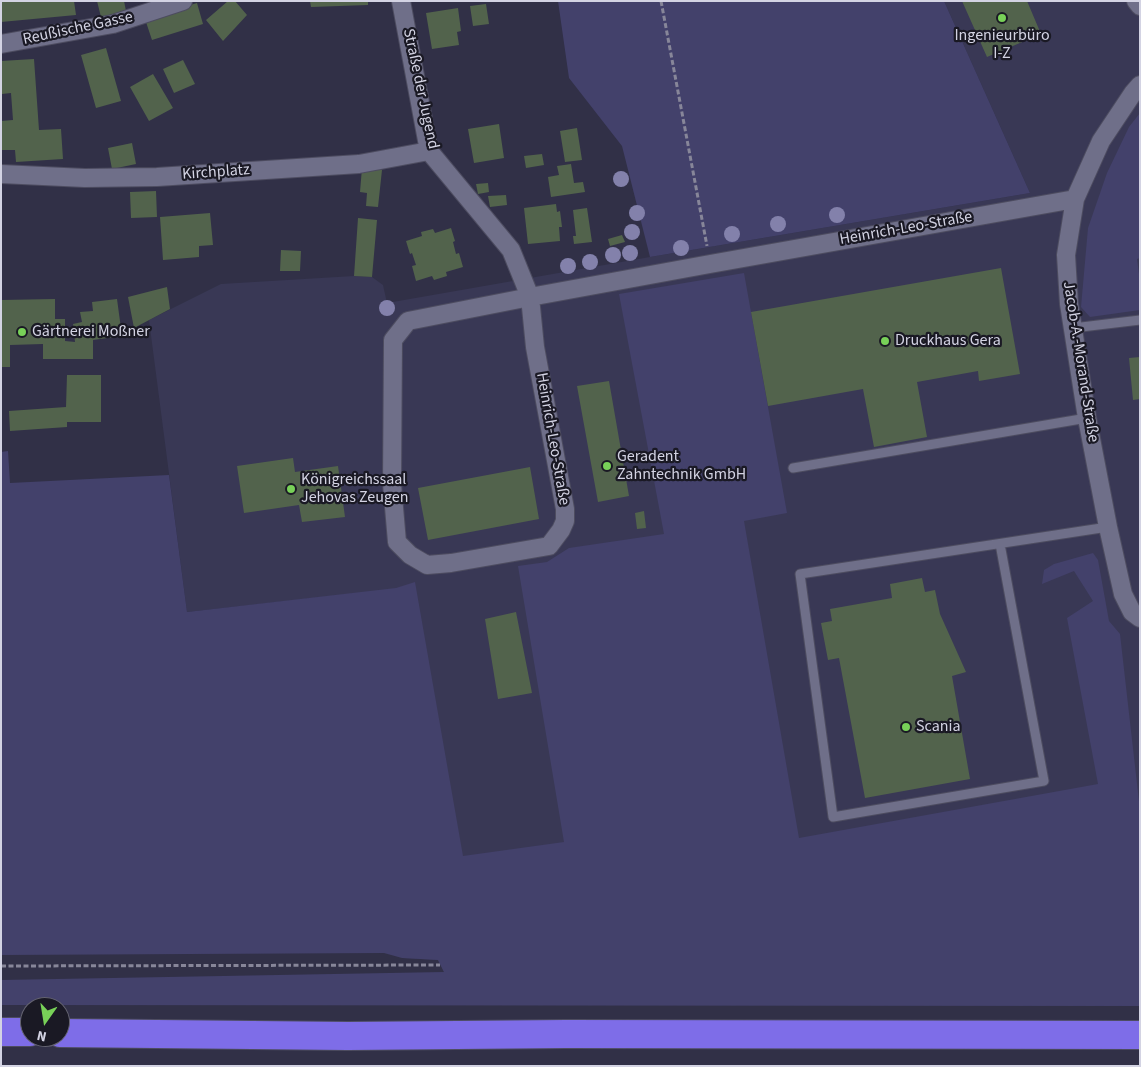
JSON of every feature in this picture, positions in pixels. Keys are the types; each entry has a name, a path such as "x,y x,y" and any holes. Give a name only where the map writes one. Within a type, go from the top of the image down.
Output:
{"highway":[{"path":"1,1032 20,1032"},
{"path":"70,1032 348,1036 566,1034 1140,1035"}],"street":[{"name":"Reußische Gasse","path":"1,44 113,24 183,1"},
{"name":"Straße der Jugend","path":"402,1 429,151 511,250 530,296"},
{"path":"1136,1 1140,6"},
{"name":"Jacob-A.-Morand-Straße","path":"1140,86 1133,93 1101,141 1075,199 1066,255 1069,304 1108,527 1123,594 1132,612 1140,618"},
{"name":"Kirchplatz","path":"1,174 85,178 157,177 359,164 429,151"},
{"name":"Heinrich-Leo-Straße","path":"530,296 536,347 565,509 565,520 561,530 549,546 451,563 427,565 410,556 397,542 392,484 393,340 408,321 530,296 1075,199"}],"lane":[{"path":"1073,328 1140,320"},
{"path":"793,468 1088,418"},
{"path":"1000,544 1044,781 833,817 800,574 1108,527"}],"path":[{"path":"661,1 710,264"},
{"path":"1,966 440,965"}],"shaded area":[{"path":"558,1 944,1 1030,193 650,257 622,146 569,78"},
{"path":"944,1 1140,1 1140,978 444,972 438,960 402,958 369,592 187,612 149,320 221,284 354,276 372,277 383,285 387,303 1030,193"},
{"path":"1140,113 1140,258 1137,259 1140,281 1140,310 1090,317 1081,307 1088,228 1107,173 1129,127"},
{"path":"744,273 787,513 744,521 799,838 1098,784 1067,618 1093,601 1074,571 1042,584 1044,570 1054,564 1093,553 1098,560 1109,621 1120,634 1140,810 1140,1006 70,1005 70,997 20,997 20,1005 1,1005 1,980 444,972 438,960 402,958 384,953 1,955 1,452 8,451 10,483 169,475 187,612 396,588 415,582 463,856 564,842 518,566 547,562 569,548 664,534 619,294"}],"building":[{"path":"1,1 74,1 76,15 1,22"},
{"path":"97,1 124,1 126,11 101,17"},
{"path":"228,1 235,1 247,15 223,41 206,20"},
{"path":"310,1 368,1 368,5 311,7"},
{"name":"Ingenieurbüro I-Z","path":"962,1 1027,1 1041,34 987,57"},
{"path":"197,3 203,24 152,40 145,19"},
{"path":"486,4 489,24 473,26 470,6"},
{"path":"458,8 461,31 457,32 459,45 432,49 426,13"},
{"path":"106,48 121,101 96,108 81,55"},
{"path":"34,59 39,130 61,129 63,159 16,162 15,150 1,150 1,121 13,120 11,93 2,94 1,61"},
{"path":"183,60 195,84 174,93 163,69"},
{"path":"153,74 173,108 149,121 130,87"},
{"path":"499,124 504,158 474,163 468,129"},
{"path":"577,128 582,160 565,162 560,131"},
{"path":"132,143 136,164 112,169 108,148"},
{"path":"542,154 544,165 526,168 524,156"},
{"path":"571,164 574,183 583,182 585,192 551,197 548,177 559,175 557,166"},
{"path":"362,168 382,170 378,207 366,206 367,193 360,192"},
{"path":"488,183 489,192 478,194 476,184"},
{"path":"156,191 157,217 131,218 130,192"},
{"path":"506,195 507,205 490,207 488,196"},
{"path":"556,204 557,212 560,211 562,227 559,227 560,241 528,244 524,208"},
{"path":"587,208 592,242 574,244 573,236 576,236 573,210"},
{"path":"210,213 213,245 199,246 199,257 163,260 160,217"},
{"path":"358,218 377,220 372,277 354,276"},
{"path":"451,228 456,254 459,253 463,267 446,272 447,276 434,280 432,276 416,281 412,266 416,265 406,241 422,236 421,232 433,229 435,233"},
{"path":"622,235 625,242 610,246 608,239"},
{"path":"281,250 301,251 300,271 280,271"},
{"name":"Druckhaus Gera","path":"1001,268 1020,374 979,381 978,371 917,382 927,437 874,447 863,389 768,406 751,312"},
{"path":"167,287 170,309 134,328 128,297"},
{"path":"55,299 55,319 65,319 65,341 75,342 73,324 82,322 80,312 93,311 92,302 117,299 122,336 93,340 93,359 43,359 43,344 10,345 10,367 1,367 1,300"},
{"path":"1140,357 1140,399 1133,400 1129,358"},
{"path":"67,375 101,375 101,422 67,422 67,427 10,431 9,411 66,407"},
{"path":"609,381 629,496 598,502 577,386"},
{"name":"Königreichssaal Jehovas Zeugen","path":"293,458 295,472 338,466 345,517 302,522 299,505 244,513 237,466"},
{"path":"530,467 539,519 428,540 418,488"},
{"path":"644,511 646,528 637,529 635,513"},
{"name":"Scania","path":"922,578 925,592 935,590 940,614 966,672 952,676 970,779 865,798 839,658 828,660 821,623 832,621 830,609 892,598 890,584"},
{"path":"516,612 532,693 498,699 485,619"}],"place":[{"name":"Ingenieurbüro I-Z","path":"1002,18"},
{"name":"Gärtnerei Moßner","path":"22,332"},
{"name":"Druckhaus Gera","path":"885,341"},
{"name":"Geradent Zahntechnik GmbH","path":"607,466"},
{"name":"Königreichssaal Jehovas Zeugen","path":"291,489"},
{"name":"Scania","path":"906,727"}]}
